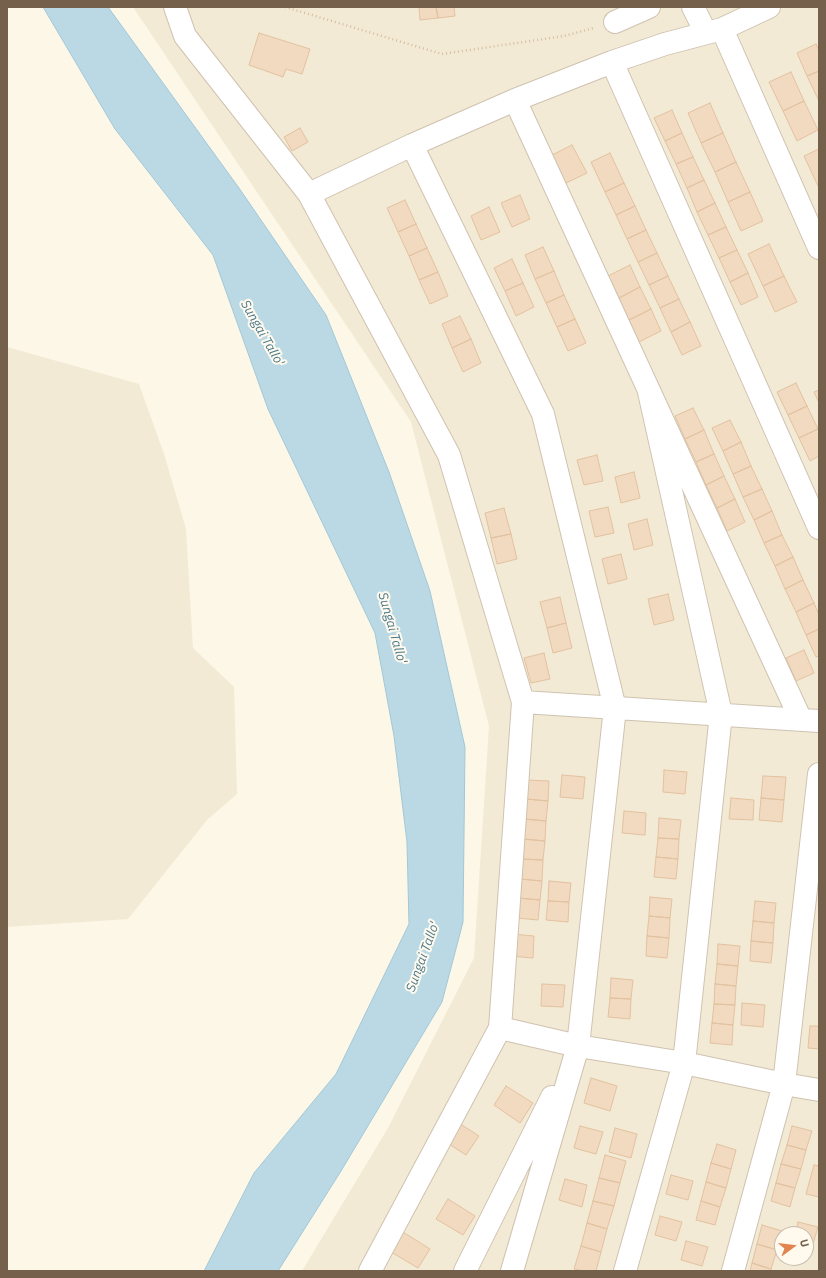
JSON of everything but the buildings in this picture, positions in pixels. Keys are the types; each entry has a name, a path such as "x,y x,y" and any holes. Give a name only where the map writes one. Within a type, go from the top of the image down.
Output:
{"street":[{"path":"175,7 185,36 309,194 449,455 524,702 500,1028 370,1271"},
{"path":"615,22 649,7"},
{"path":"693,7 714,31 817,240"},
{"path":"309,194 412,145 515,100 612,62 666,44 714,31 769,7"},
{"path":"612,62 819,528"},
{"path":"515,100 649,392 810,720"},
{"path":"412,145 543,414 615,708 578,1046 512,1271"},
{"path":"625,1271 684,1063 721,714 649,392"},
{"path":"524,702 810,720"},
{"path":"733,1271 784,1084 819,774"},
{"path":"500,1028 578,1046 684,1063 819,1090"},
{"path":"465,1271 578,1046"}],"path":[{"path":"286,7 442,54 564,36 615,22"}],"shaded area":[{"path":"133,7 819,7 819,1271 302,1271 388,1128 474,958 489,726 411,422"},
{"path":"7,347 139,384 164,454 186,529 193,648 234,687 237,794 207,820 128,919 7,927"}],"water":[{"name":"Sungai Tallo'","path":"43,7 108,7 239,188 326,315 389,472 430,591 465,747 463,922 442,1002 341,1171 278,1271 204,1271 254,1173 336,1074 409,924 407,842 394,736 375,633 268,409 213,255 115,129"}]}
